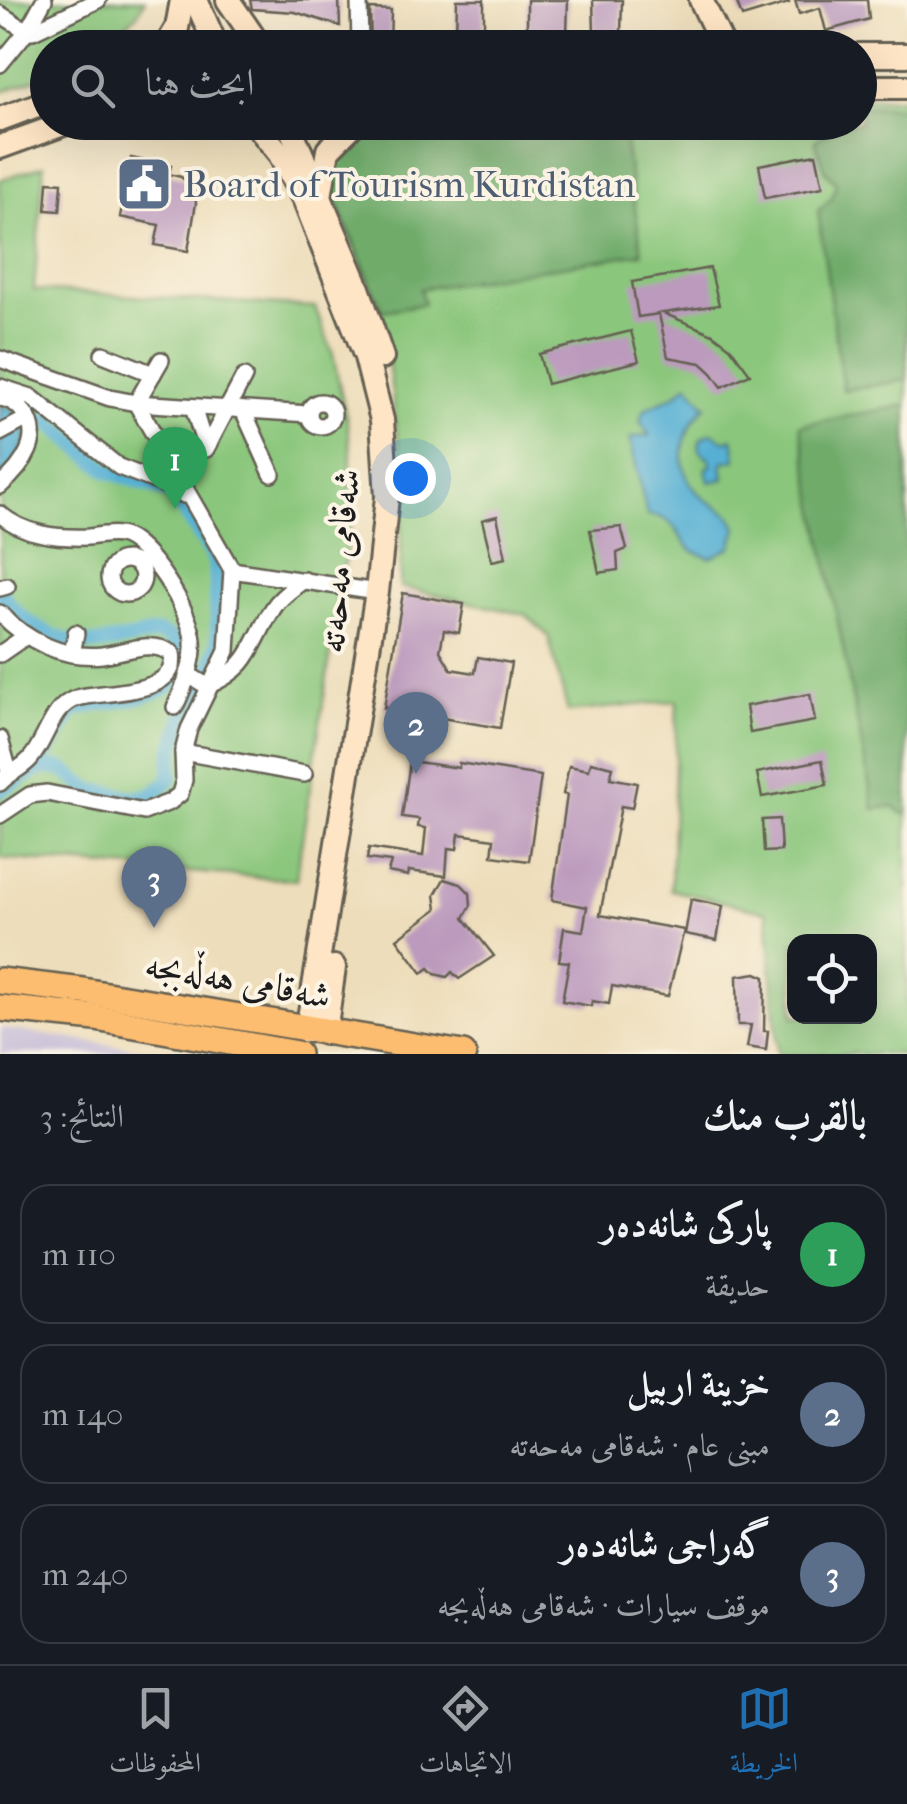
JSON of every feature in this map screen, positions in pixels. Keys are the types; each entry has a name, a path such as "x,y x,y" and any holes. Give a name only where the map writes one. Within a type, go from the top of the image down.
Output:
{"main road":[{"path":"175,30 182,0"},
{"path":"196,0 209,30"},
{"path":"701,0 715,30"},
{"path":"233,4 248,30"},
{"path":"877,55 907,55"},
{"path":"877,88 907,87"},
{"path":"0,120 30,108"},
{"path":"0,147 30,136"},
{"name":"شەقامی مەحەتە","path":"269,140 304,199 366,356 382,420 387,496 378,592 310,1039"},
{"name":"شەقامی مەحەتە","path":"295,140 379,348 394,406 400,494 391,590 310,1039"},
{"path":"320,200 328,150 338,140"},
{"name":"شەقامی هەڵەبجە","path":"0,981 82,1004 310,1039 463,1054"},
{"name":"شەقامی هەڵەبجە","path":"0,1008 82,1004"}],"street":[{"path":"0,64 44,0"},
{"path":"37,30 98,0"},
{"path":"359,0 360,30"},
{"path":"0,14 30,32"},
{"path":"103,354 157,367 136,403"},
{"path":"0,359 110,398 136,403 309,414"},
{"path":"193,407 206,449 235,409 244,377"},
{"path":"0,387 30,397 76,430 107,460 176,488 191,500"},
{"path":"0,398 8,399 28,420 33,436 27,455 0,486"},
{"path":"136,403 232,570 226,651 220,670 197,679 175,707"},
{"path":"235,409 272,474"},
{"path":"0,434 28,420"},
{"path":"140,473 160,450"},
{"path":"0,815 30,795 46,793 144,812 180,794 184,780 182,752 197,679 187,620 148,552 120,535 51,535 27,531 2,519"},
{"path":"120,535 121,560"},
{"path":"232,570 378,592"},
{"path":"197,679 228,678 244,664 277,602 304,580"},
{"path":"0,614 26,636 72,654 96,656 154,645 172,654 173,662 165,678 154,684 63,704 30,760 5,778 0,739"},
{"path":"72,654 76,633"},
{"path":"0,654 26,636"},
{"path":"182,752 304,774"}],"shaded area":[{"path":"0,1028 172,1054 0,1054"}],"green space":[{"path":"0,0 145,0 136,16 121,30 30,30 30,82 0,93"},
{"path":"907,98 907,1054 778,1054 767,912 671,890 677,701 568,712 548,636 526,615 400,587 403,481 383,322 329,187 342,145 349,140 877,140 877,99"},
{"path":"877,107 907,107 907,380 843,390 818,211 832,198 836,182 826,172 815,141 877,140"},
{"path":"355,140 625,140 642,253 420,289 424,304 382,311 327,170"},
{"path":"44,165 34,290 315,307 333,354 351,452 350,527 296,880 0,858 0,180"},
{"path":"907,405 904,814 893,806 874,809 800,425"}],"water":[{"path":"688,384 706,406 685,439 686,475 702,497 727,513 737,528 731,547 711,558 692,551 669,522 647,515 630,438 649,435 640,421 645,409 674,396"},
{"path":"0,405 17,416 25,434 21,451 0,483"},
{"path":"712,433 725,441 733,438 736,459 722,462 724,479 709,482 706,468 711,466 710,458 699,446 701,439"}],"building":[{"path":"250,0 339,0 340,26 295,12 252,9"},
{"path":"457,0 484,0 484,30 456,30"},
{"path":"527,0 568,0 567,30 527,30"},
{"path":"593,0 622,0 621,30 594,30"},
{"path":"736,0 788,0 789,3 742,17"},
{"path":"795,0 867,0 869,19 826,30 820,8 799,14"},
{"path":"370,9 391,10 390,30 371,30"},
{"path":"816,154 823,187 765,198 759,165"},
{"path":"131,158 171,166 169,174 181,177 193,187 196,203 188,251 155,245 159,225 120,217"},
{"path":"48,182 62,183 60,211 46,210"},
{"path":"710,268 719,305 663,313 713,334 730,347 750,374 722,387 701,363 668,357 659,314 638,317 632,282"},
{"path":"631,331 639,361 547,384 539,354"},
{"path":"497,516 506,558 492,561 482,520"},
{"path":"621,527 627,549 617,553 618,570 599,573 590,530"},
{"path":"403,593 464,604 459,633 444,630 440,651 451,669 475,673 478,657 511,663 500,728 384,708"},
{"path":"810,694 815,721 750,733 746,706"},
{"path":"822,760 827,785 762,797 757,773"},
{"path":"410,761 459,768 459,763 541,776 529,861 492,856 494,839 459,834 457,849 448,848 446,876 388,872 391,862 367,859 369,848 423,856 426,828 418,827 419,819 402,817"},
{"path":"591,762 613,767 610,778 637,783 632,808 621,806 600,915 684,930 668,996 612,986 609,1004 592,1001 591,1006 562,1001 569,962 559,961 564,928 583,931 587,907 552,900 567,795 563,794 569,766 589,770"},
{"path":"779,819 781,851 764,852 762,820"},
{"path":"444,879 461,884 470,893 471,905 464,918 494,956 459,979 452,972 447,977 429,968 422,973 397,939 437,909 435,895"},
{"path":"691,899 723,906 717,940 685,934"},
{"path":"756,973 765,977 766,1050 747,1047 751,1025 738,1025 737,976"}],"waterway":[{"path":"0,790 43,767 62,769 90,790 136,798 153,794 170,779 172,753 185,712 210,669 218,645 216,566 172,493 108,471 48,421 40,419 25,424"},
{"path":"0,589 26,620 66,640 101,643 158,633 178,645 181,653 181,669 173,681 159,690 72,711 36,770"}],"place":[{"name":"Board of Tourism Kurdistan","path":"144,184"},
{"name":"پارکی شانەدەر","path":"175,509"},
{"name":"خزينة اربيل","path":"416,774"},
{"name":"گەراجی شانەدەر","path":"154,928"}]}
